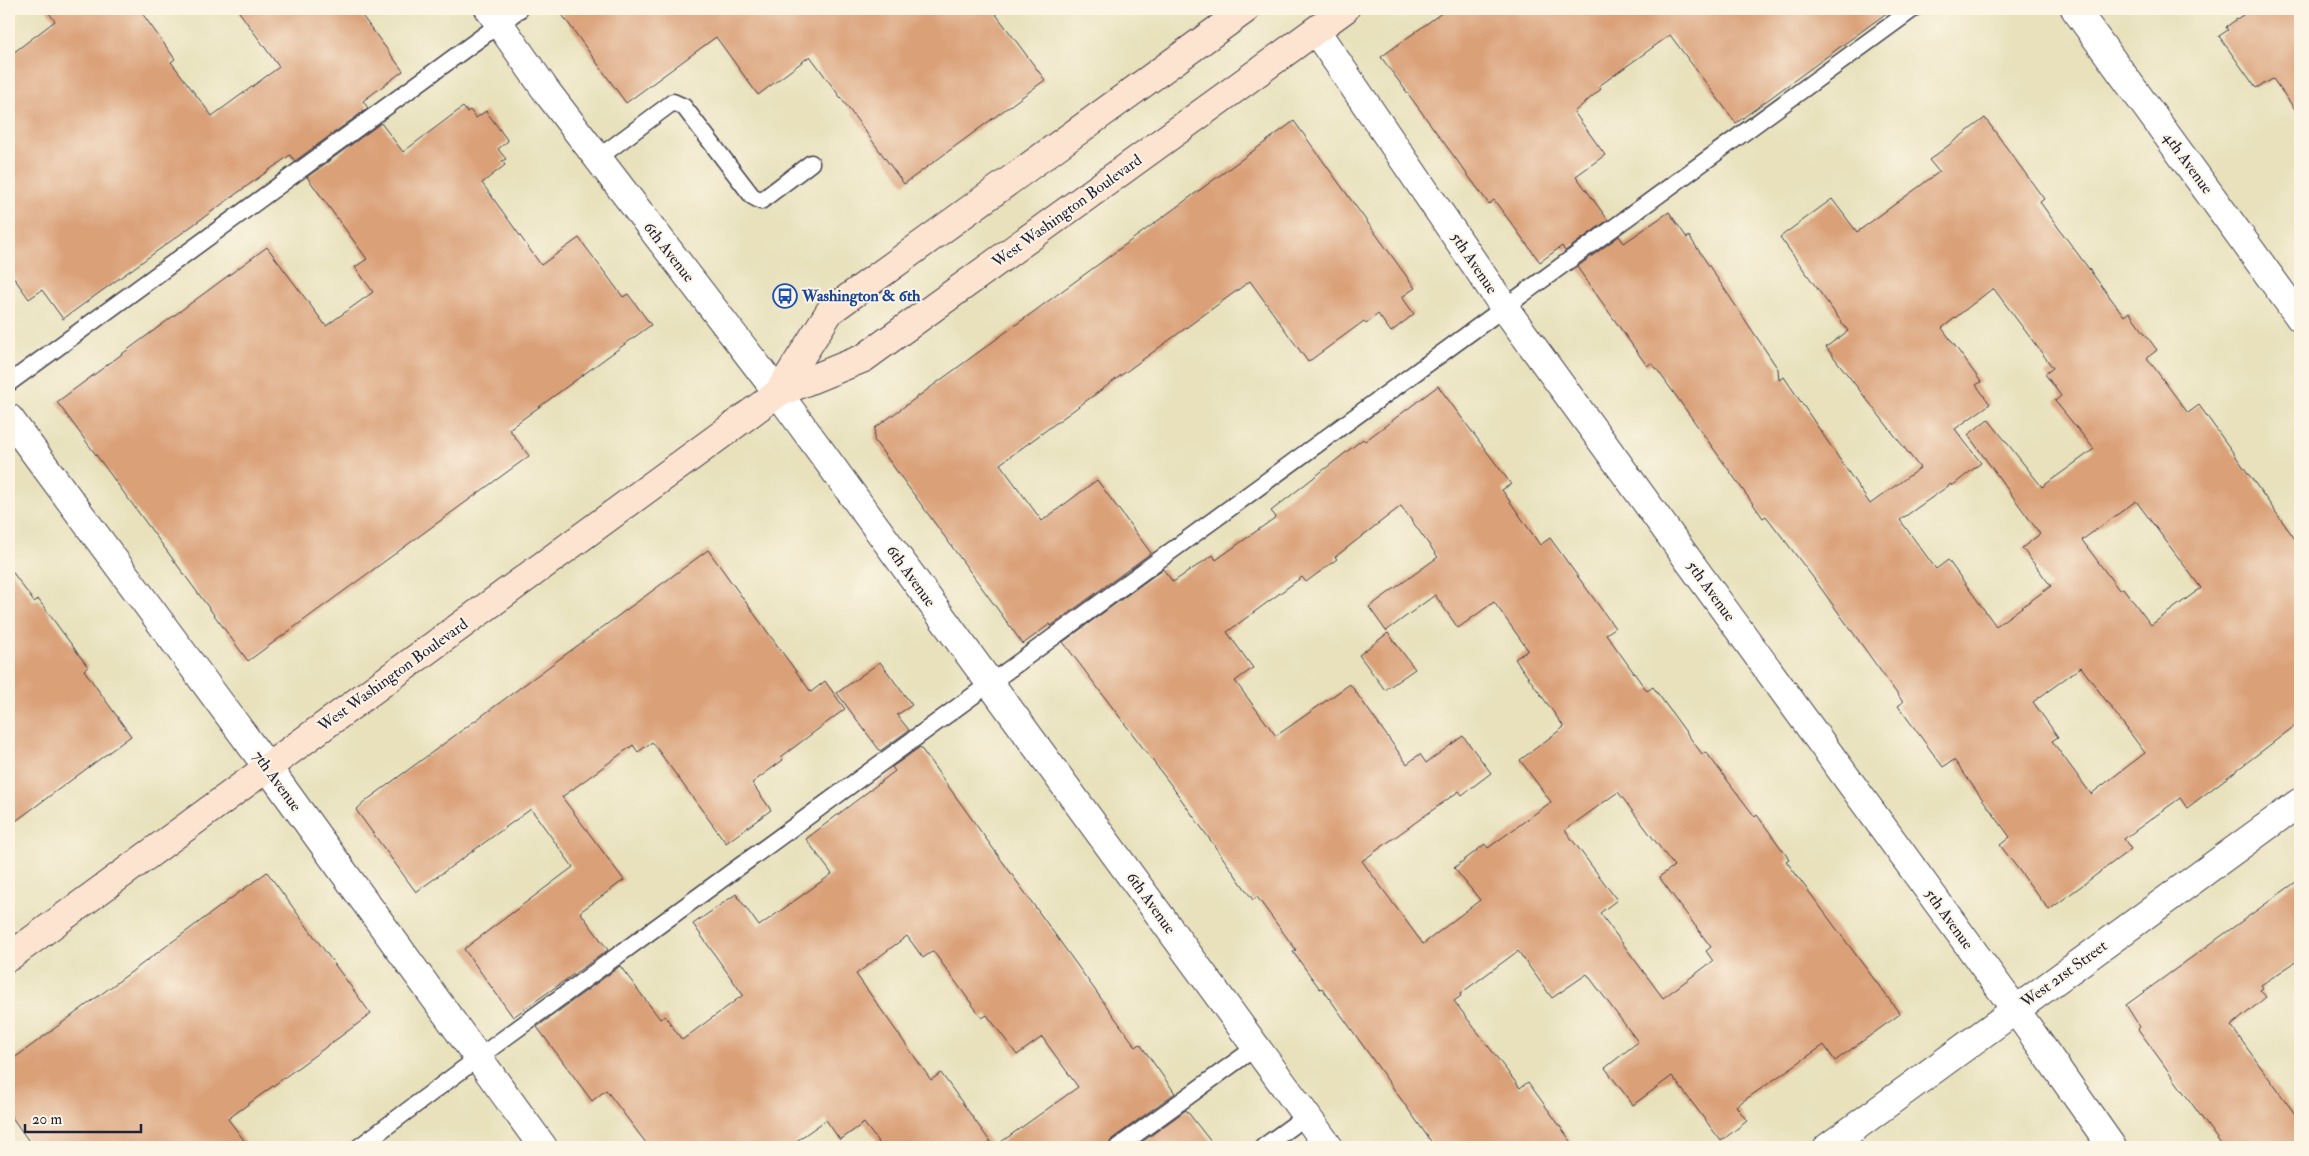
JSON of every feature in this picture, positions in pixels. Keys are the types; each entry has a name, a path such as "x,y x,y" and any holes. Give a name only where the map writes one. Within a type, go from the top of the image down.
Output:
{"main road":[{"name":"West Washington Boulevard","path":"778,393 830,311 1246,9"},
{"name":"West Washington Boulevard","path":"9,958 778,393 864,358 1345,9"}],"street":[{"name":"4th Avenue","path":"2075,9 2300,318"},
{"name":"6th Avenue","path":"503,14 547,92 778,393 1329,1147"},
{"name":"5th Avenue","path":"1316,31 1504,307 2015,1009 2112,1147"},
{"name":"7th Avenue","path":"9,418 268,768 543,1147"},
{"name":"West 21st Street","path":"1828,1147 2300,802"}],"lane":[{"path":"359,1147 1913,9"},
{"path":"9,383 503,14"},
{"path":"598,158 673,102 684,107 752,196 760,201 811,163"},
{"path":"1118,1147 1256,1047"},
{"path":"1263,1147 1306,1116"}],"building":[{"path":"46,9 139,9 175,59 171,62 212,116 279,67 237,9 357,9 403,71 363,101 368,108 295,161 290,155 63,319 42,290 29,299 9,271 9,56 55,21"},
{"path":"558,9 992,9 1045,80 904,184 810,56 758,95 716,37 626,103"},
{"path":"1447,9 1892,9 1736,123 1670,35 1599,86 1601,89 1574,112 1605,155 1576,176 1608,220 1565,251 1562,246 1540,262 1494,200 1489,204 1381,57"},
{"path":"2251,9 2300,9 2300,116 2273,79 2256,88 2219,36 2228,30 2226,27"},
{"path":"463,107 467,112 470,110 476,118 486,111 508,141 498,149 506,159 502,161 505,165 482,183 541,265 579,238 623,297 628,294 651,325 509,429 529,456 248,661 57,402 267,247 326,326 373,292 355,267 367,259 307,177 381,123 403,152"},
{"path":"1985,118 2044,199 2040,202 2060,230 2124,316 2129,312 2157,350 2147,358 2188,413 2199,405 2300,546 2300,722 2187,808 2180,798 2124,839 2131,849 2049,910 2000,845 2010,837 1954,760 1943,767 1898,706 1903,702 1812,576 1766,516 1763,518 1656,368 1651,363 1647,366 1577,267 1619,236 1624,243 1669,212 1687,238 1689,236 1778,369 1779,380 1784,377 1870,504 1920,468 1826,347 1848,331 1780,237 1832,199 1857,232 1939,172 1929,160","holes":["1994,289 2053,368 2045,374 2061,396 2055,401 2094,449 2042,487 1988,419 1968,435 2040,534 2022,548 2051,586 1996,626 1948,560 1936,569 1900,520 1951,484 1952,486 1981,463 1955,429 1990,404 1976,385 1981,382 1942,328","2136,501 2201,588 2151,625 2123,588 2119,590 2082,540","2081,667 2145,753 2091,794 2052,741 2058,737 2033,702"]},
{"path":"1294,121 1415,288 1402,297 1414,314 1391,332 1378,314 1366,324 1364,321 1308,362 1250,281 1000,464 1042,521 1097,480 1151,553 1051,626 1050,624 1023,644 874,440 875,428"},
{"path":"1438,386 1511,484 1502,490 1540,545 1550,538 1615,628 1606,634 1647,691 1653,687 1702,754 1706,752 1755,817 1757,815 1789,859 1786,861 1900,1014 1835,1061 1824,1045 1736,1106 1747,1121 1721,1141 1672,1076 1633,1105 1605,1068 1638,1042 1587,974 1552,998 1518,951 1460,994 1461,996 1454,1001 1520,1088 1528,1082 1575,1147 1435,1147 1322,988 1320,989 1293,952 1296,950 1257,897 1253,900 1171,785 1063,642 1163,569 1173,582 1213,555 1216,560 1276,517 1271,511 1363,439 1365,441","holes":["1401,506 1438,557 1369,607 1386,631 1435,595 1458,628 1494,602 1528,650 1515,659 1564,727 1520,760 1551,802 1488,848 1485,844 1454,868 1480,900 1423,944 1362,861 1459,791 1462,795 1491,773 1463,736 1426,763 1420,754 1407,764 1350,684 1276,736 1235,681 1253,668 1227,632 1302,577 1306,582","1618,792 1674,866 1659,877 1711,947 1706,951 1713,961 1663,998 1600,913 1617,900 1565,830"]},
{"path":"708,550 811,692 825,681 845,709 781,757 783,760 752,783 771,810 726,843 652,742 638,752 633,745 562,797 624,880 580,912 608,950 513,1017 464,949 573,867 531,809 416,892 356,810 367,800"},
{"path":"9,567 34,602 38,599 88,667 84,670 131,736 9,826"},
{"path":"1388,633 1415,669 1385,690 1359,655"},
{"path":"880,662 912,705 897,715 909,730 880,751 837,693"},
{"path":"920,747 1136,1047 1140,1044 1175,1093 1112,1139 1108,1147 994,1147 882,1147 864,1123 840,1140 826,1120 788,1147 649,1147 606,1090 592,1101 537,1027 620,966 660,1019 665,1016 682,1040 743,995 693,924 736,894 759,926 832,874 806,839 895,771 892,767","holes":["907,936 923,958 933,951 982,1018 987,1015 1017,1055 1042,1037 1078,1087 994,1147 941,1073 931,1080 856,974"]},
{"path":"267,872 371,1014 228,1119 249,1147 33,1147 9,1113 9,1062"},
{"path":"2300,879 2300,959 2261,985 2263,988 2260,990 2266,997 2231,1026 2300,1121 2300,1147 2223,1147 2138,1029 2140,1027 2126,1005"},
{"path":"1186,1110 1215,1147 1135,1147"}],"place":[{"name":"Washington & 6th","path":"785,296"}]}
